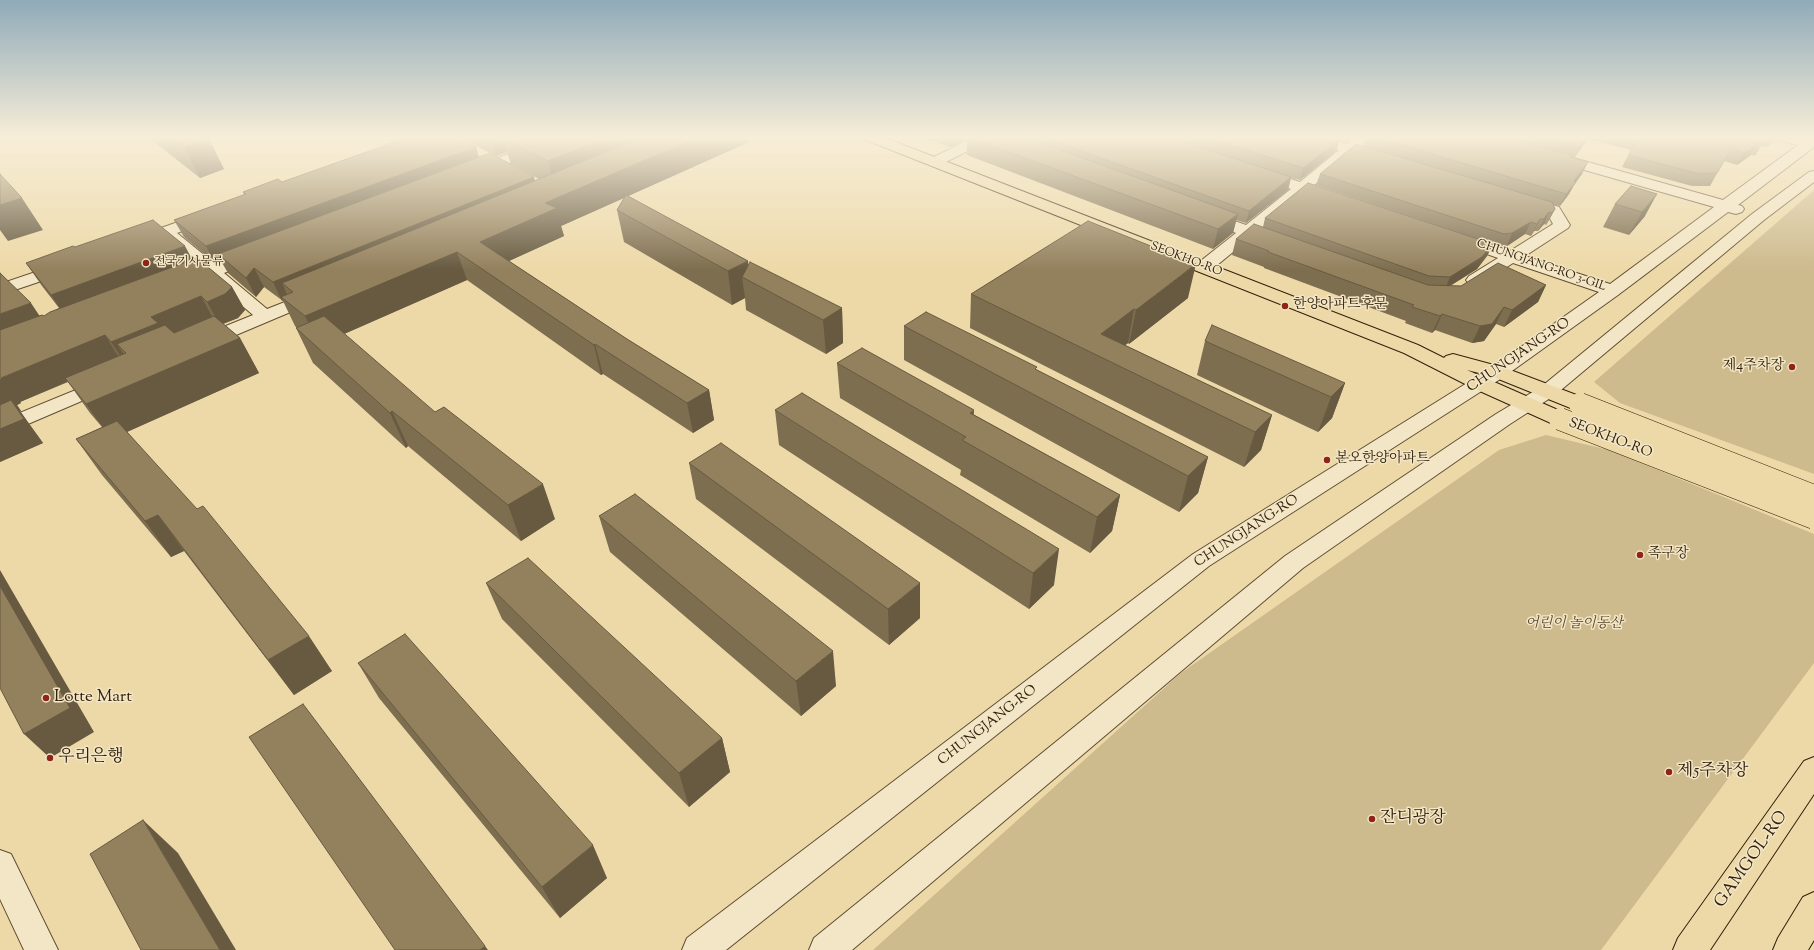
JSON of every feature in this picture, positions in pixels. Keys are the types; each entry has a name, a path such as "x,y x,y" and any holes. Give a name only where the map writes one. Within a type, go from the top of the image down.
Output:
{"main road":[{"name":"SEOKHO-RO","path":"985,181 1411,349 1489,378 1548,391 1814,496"},
{"name":"SEOKHO-RO","path":"1489,378 1526,404 1560,419 1814,518"},
{"name":"GAMGOL-RO","path":"1690,950 1814,770"},
{"path":"1790,950 1814,908"}],"street":[{"path":"1283,181 1347,202"},
{"path":"1204,267 1310,181"},
{"path":"1639,181 1726,206 1758,217"},
{"name":"CHUNGJANG-RO","path":"699,950 1201,560 1489,378 1612,291 1759,181"},
{"path":"826,950 1294,562 1526,404 1548,391 1758,217 1806,181"},
{"path":"1461,289 1562,226 1553,210 1508,197"},
{"path":"1190,210 1286,246"},
{"path":"128,245 223,211"},
{"path":"166,232 265,316"},
{"name":"CHUNGJANG-RO 3-GIL","path":"1445,234 1612,291"},
{"path":"168,288 264,251"},
{"path":"0,290 76,263"},
{"path":"186,349 330,289"},
{"path":"0,428 122,377"},
{"path":"0,865 41,950"}],"green space":[{"path":"1814,190 1814,474 1620,403 1594,382"},
{"name":"어린이 놀이동산","path":"1546,435 1609,450 1814,534 1814,663 1601,950 873,950 1181,673 1499,450"}],"building":[{"path":"0,181 7,181 22,198 0,205"},
{"path":"272,181 382,181 206,246 174,220 246,194 243,192"},
{"path":"414,181 523,181 273,282 254,268 246,278 218,254"},
{"path":"533,181 596,181 545,203 557,208 480,242 627,339 709,390 687,403 595,344 594,345 457,252 305,316 281,297 293,292 282,283"},
{"path":"1088,181 1147,181 1238,214 1218,229"},
{"path":"1166,181 1286,181 1249,211"},
{"path":"1342,181 1482,181 1552,202 1555,209 1552,213 1549,212 1544,219 1540,219 1537,224 1531,222 1512,233 1504,234"},
{"path":"1524,181 1576,182 1566,194"},
{"path":"1308,183 1493,244 1482,257 1450,277 1429,276 1265,218"},
{"path":"1631,186 1657,194 1642,212 1615,204"},
{"path":"626,195 748,261 728,271 617,210"},
{"path":"153,220 185,246 51,295 26,263 73,246 75,247"},
{"path":"1088,221 1196,264 1136,310 1134,309 1101,334 1272,415 1255,432 971,294"},
{"path":"1254,224 1428,285 1461,286 1498,263 1546,285 1512,310 1504,307 1492,324 1480,326 1442,314 1440,316 1412,307 1414,305 1236,239"},
{"path":"197,258 232,287 225,294 207,302 201,296 151,317 158,323 111,342 105,335 1,378 2,379 0,380 0,330 42,315 44,316 50,312"},
{"path":"750,262 842,308 823,320 742,277"},
{"path":"0,273 31,303 0,314"},
{"path":"926,312 1037,367 1035,369 1208,457 1188,476 904,326"},
{"path":"214,316 240,338 86,404 65,378 126,353 117,344 165,325 174,333"},
{"path":"324,316 435,412 444,407 543,484 508,505 392,411 390,413 296,328"},
{"path":"1212,325 1345,383 1331,397 1205,341"},
{"path":"862,348 974,410 970,413 1120,495 1097,517 962,440 966,437 837,363"},
{"path":"802,393 1059,549 1033,573 775,410"},
{"path":"11,400 24,419 0,429 0,405"},
{"path":"117,421 197,509 203,506 309,636 268,660 158,515 145,521 76,439"},
{"path":"721,443 920,583 888,609 689,463"},
{"path":"635,494 833,651 796,681 599,516"},
{"path":"528,558 722,738 679,773 486,583"},
{"path":"0,586 70,708 24,734 0,688"},
{"path":"405,634 593,845 542,887 358,663"},
{"path":"303,704 485,946 480,950 395,950 249,737"},
{"path":"143,820 220,950 141,950 90,854"}],"place":[{"name":"전국기사물류","path":"146,263"},
{"name":"한양아파트후문","path":"1285,306"},
{"name":"제4주차장","path":"1792,367"},
{"name":"본오한양아파트","path":"1327,460"},
{"name":"족구장","path":"1640,555"},
{"name":"Lotte Mart","path":"46,698"},
{"name":"우리은행","path":"50,758"},
{"name":"제5주차장","path":"1669,772"},
{"name":"잔디광장","path":"1372,819"}]}
